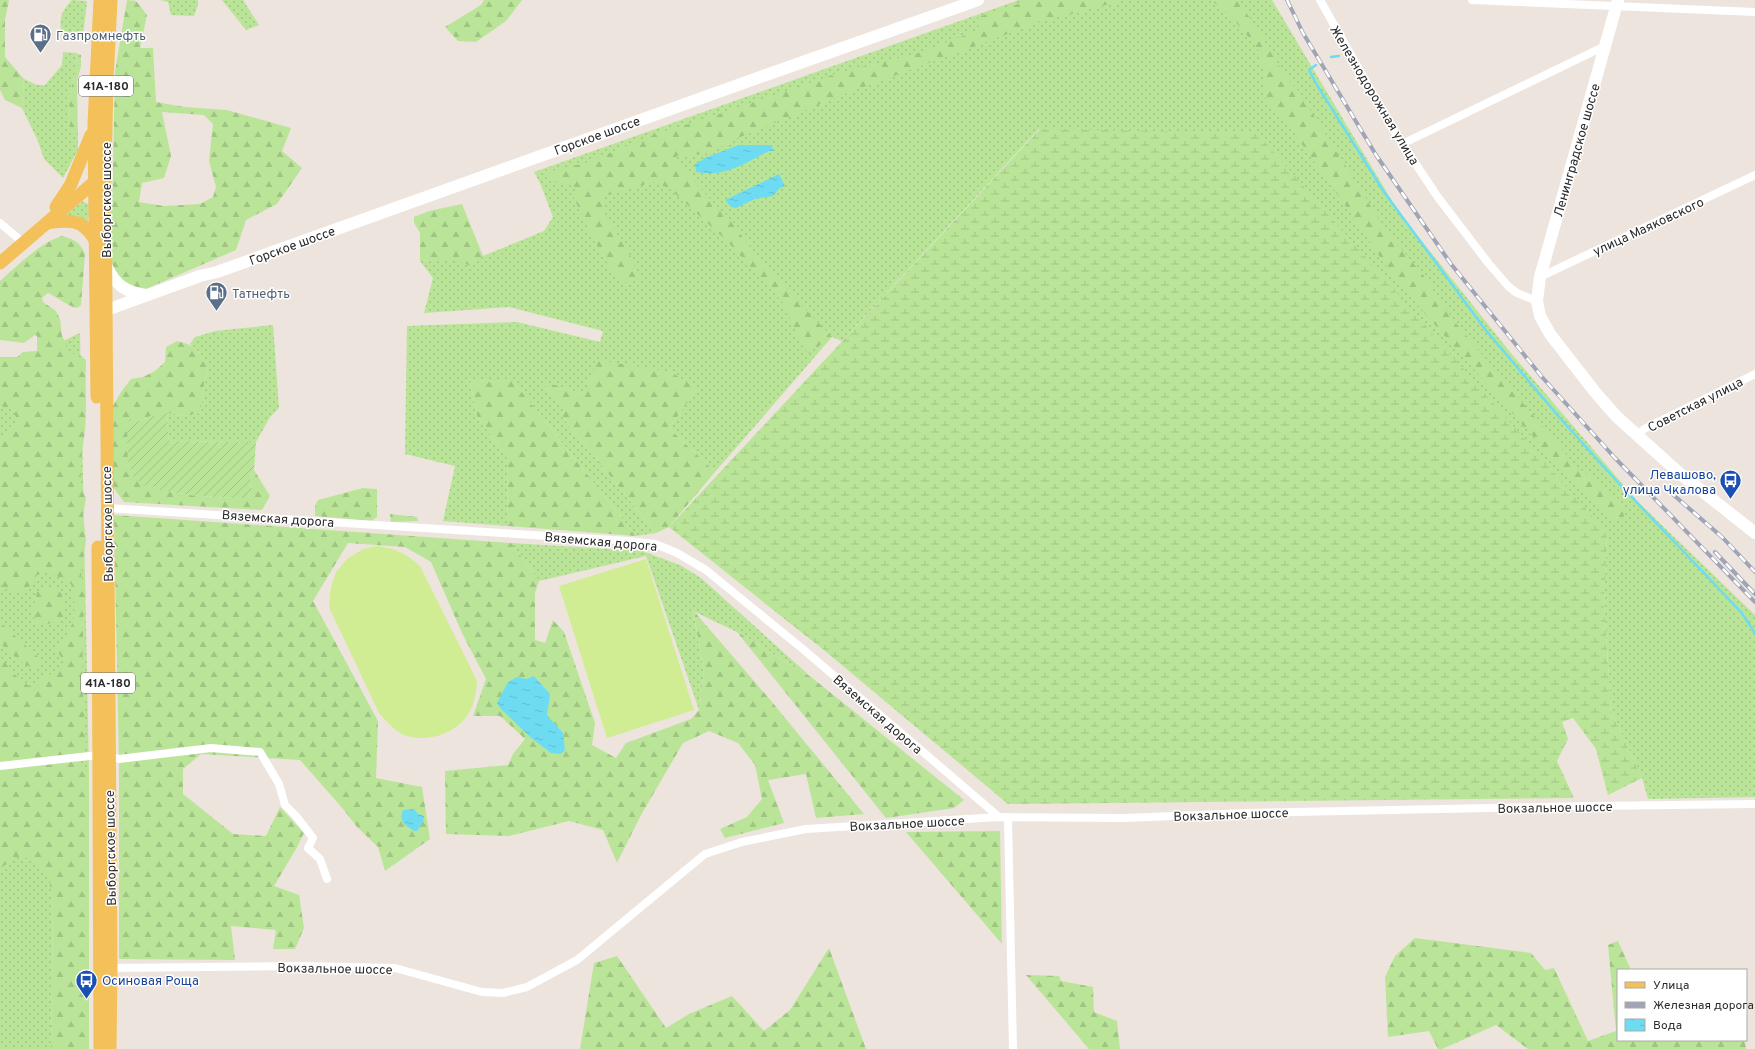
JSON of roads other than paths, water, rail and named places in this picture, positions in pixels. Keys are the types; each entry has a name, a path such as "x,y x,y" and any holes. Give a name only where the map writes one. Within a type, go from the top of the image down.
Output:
{"main road":[{"name":"Выборгское шоссе","path":"100,0 94,124 107,267 103,316 104,756 111,968 110,1049"},
{"name":"Выборгское шоссе","path":"100,1049 107,508 106,385 103,316 95,240 98,177 107,81 111,0"},
{"name":"Горское шоссе","path":"103,316 147,296 200,276 217,272 766,74 978,0"},
{"name":"Ленинградское шоссе","path":"1537,301 1540,277 1617,3"},
{"path":"56,207 71,184 94,124"},
{"path":"0,255 56,207 98,177"},
{"path":"0,263 98,177"},
{"path":"47,223 76,222 89,230 95,240"},
{"path":"107,267 112,278 120,286 133,293 147,296"},
{"name":"Горское шоссе","path":"103,316 203,281 217,272"},
{"path":"1537,301 1540,316 1550,334 1595,392 1616,416 1636,436 1678,472 1755,533"}],"street":[{"name":"Железнодорожная улица","path":"1320,0 1402,144 1437,196 1488,264 1508,286 1518,293 1537,301"},
{"path":"1472,0 1617,3 1755,12"},
{"path":"1402,144 1605,46"},
{"name":"улица Маяковского","path":"1540,277 1755,175"},
{"path":"0,223 19,239"},
{"name":"Советская улица","path":"1636,436 1644,430 1755,374"},
{"name":"Вяземская дорога","path":"107,508 628,541 655,544 677,553 706,570 804,650 999,817"},
{"path":"0,766 104,756 119,759 211,748 260,752 279,784 285,805 296,816 313,838 308,848 320,859 327,879"},
{"name":"Вокзальное шоссе","path":"111,968 300,966 395,968 482,992 503,993 527,987 577,960 705,854 742,842 806,829 999,817 1125,818 1263,813 1755,804"},
{"path":"1008,818 1013,1049"}],"water":[{"path":"739,145 772,145 773,151 769,151 726,171 717,173 696,172 695,164 707,157"},
{"path":"779,174 785,186 780,188 773,196 755,199 736,208 731,207 725,200"},
{"path":"534,676 550,694 547,715 563,733 565,750 560,754 551,753 530,737 501,709 497,703 508,682 517,677 526,679"},
{"path":"414,809 418,814 424,816 423,822 417,831 414,831 404,824 401,817 403,810"}],"waterway":[{"path":"1331,57 1339,56"},
{"path":"1316,65 1309,70 1317,85 1384,192 1484,328 1559,417 1623,488 1741,612 1755,633"}],"railway":[{"path":"1287,0 1303,33 1376,155 1451,264 1542,377 1615,458 1755,602"},
{"path":"1669,491 1722,537 1755,572"},
{"path":"1715,552 1755,594"}],"place":[{"name":"Газпромнефть","path":"41,54"},
{"name":"Татнефть","path":"216,312"},
{"name":"Левашово, улица Чкалова","path":"1731,500"},
{"name":"Осиновая Роща","path":"87,1000"}]}
